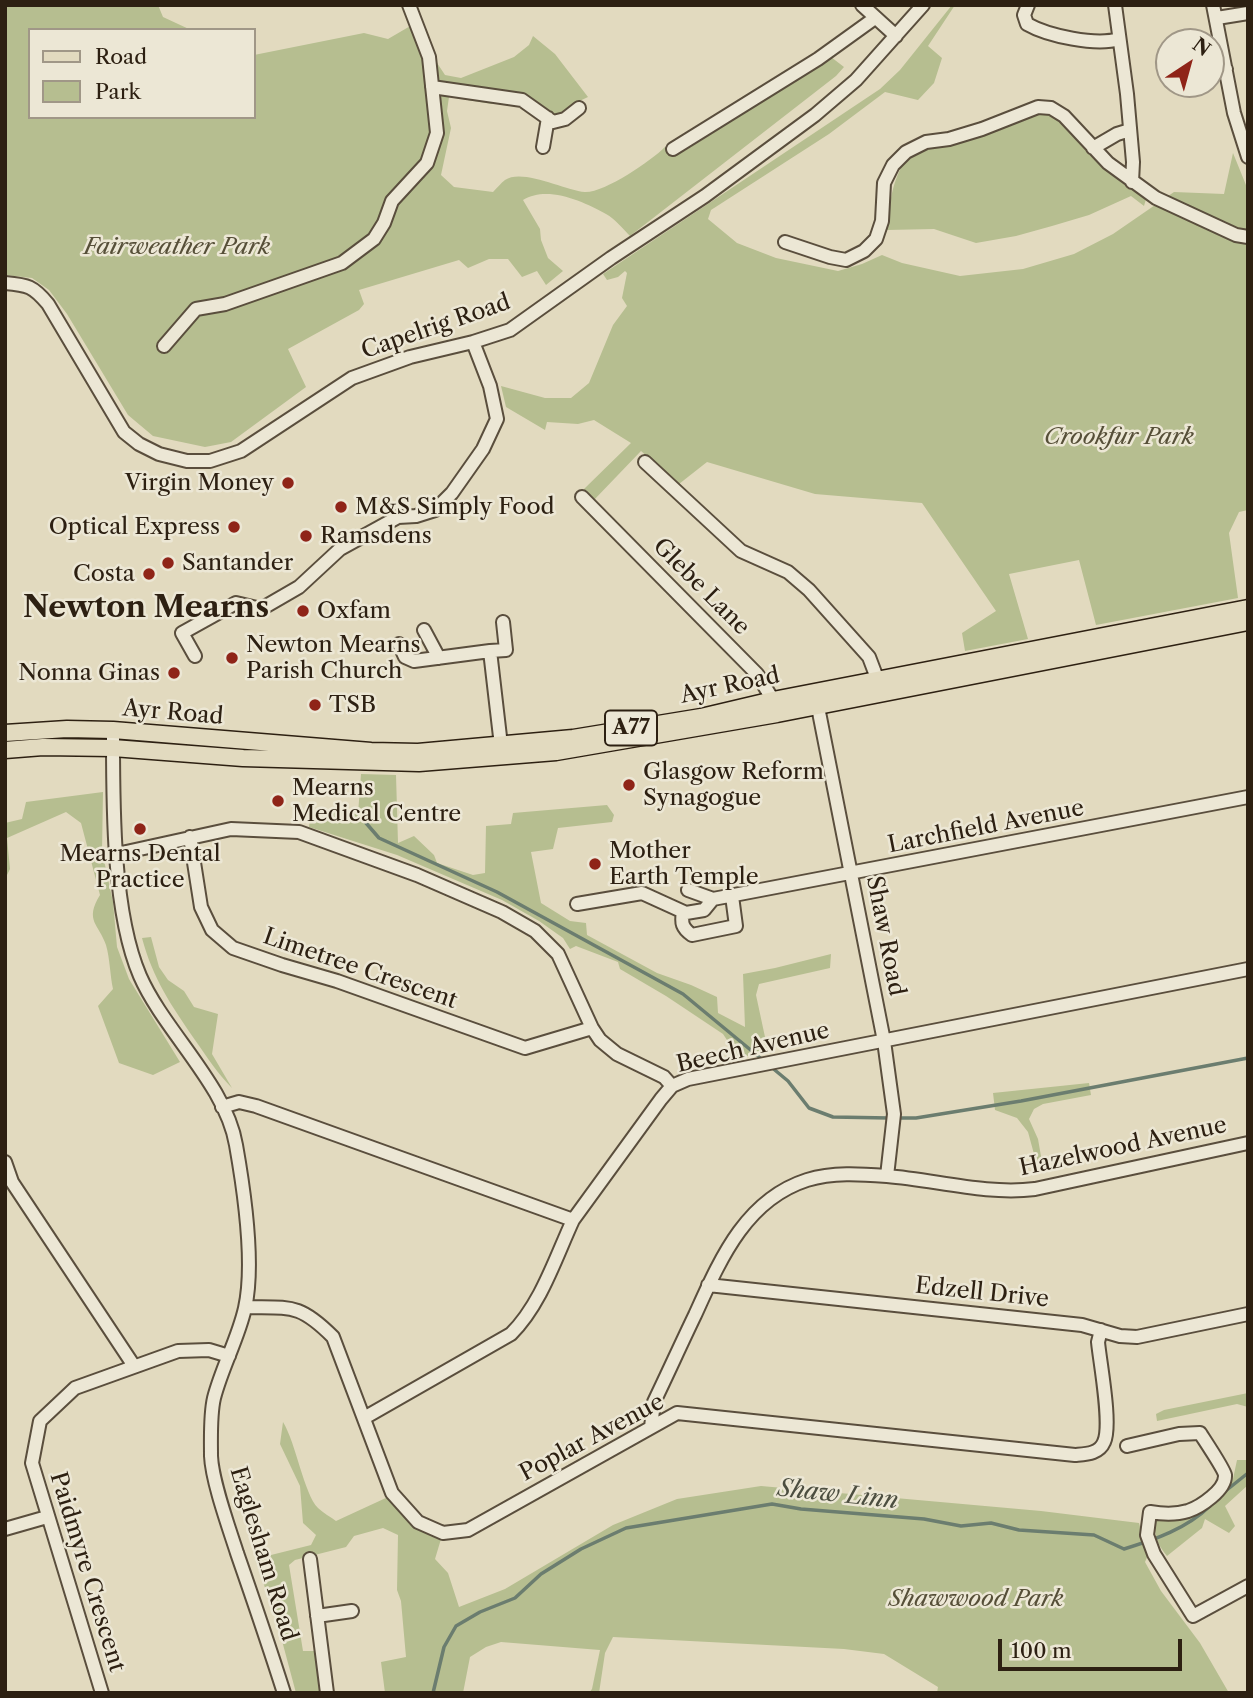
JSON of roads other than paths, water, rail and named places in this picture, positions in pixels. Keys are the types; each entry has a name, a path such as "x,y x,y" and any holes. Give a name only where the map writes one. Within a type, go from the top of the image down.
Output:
{"main road":[{"name":"Ayr Road","path":"881,687 1248,608"},
{"name":"Ayr Road","path":"5,750 43,747 113,748 243,758 419,763 775,707 1248,621"},
{"name":"Ayr Road","path":"5,733 66,729 113,730 372,751 502,751"}],"street":[{"path":"164,346 196,309 235,301 342,263 374,239 384,223 392,201 427,163 437,133 429,57 409,5"},
{"name":"Capelrig Road","path":"5,284 25,285 37,290 124,432 139,444 159,454 187,461 210,461 242,451 352,378 410,357 474,342 510,330 611,258 705,196 815,115 856,80 923,5"},
{"path":"1028,5 1024,15 1027,24 1038,31 1093,41 1109,42 1119,39"},
{"path":"1115,5 1130,130 1132,182"},
{"path":"1213,5 1234,113 1248,156"},
{"path":"674,149 818,59 871,11 895,36"},
{"path":"1217,18 1248,13"},
{"path":"432,87 522,100 553,122 565,119 579,108"},
{"path":"785,242 846,260 863,251 876,239 882,221 884,183 893,165 906,152 926,142 982,130 1038,107 1051,108 1064,116 1093,148 1132,182 1156,198 1236,235 1248,237"},
{"path":"543,147 548,118"},
{"path":"1093,148 1130,130"},
{"path":"195,656 183,633 236,603 261,609 299,587 340,549 398,517 416,516 435,510 452,493 483,449 497,419 474,342"},
{"path":"645,462 741,551 788,572 809,590 869,657 881,687"},
{"name":"Glebe Lane","path":"582,497 757,674 775,707"},
{"path":"399,644 405,657 414,661 506,650 503,622"},
{"path":"424,629 439,658"},
{"path":"490,651 502,751"},
{"name":"Shaw Road","path":"816,699 884,1041 894,1114 887,1176"},
{"name":"Eaglesham Road","path":"113,730 117,854 128,937 140,976 158,1008 195,1061 222,1108 236,1141 249,1258 246,1307 214,1399 211,1459 226,1520 284,1693"},
{"name":"Larchfield Avenue","path":"713,899 1248,797"},
{"path":"117,854 231,829 299,832 417,875 502,912 535,931 558,954 600,1040 617,1054 664,1077 672,1086"},
{"name":"Limetree Crescent","path":"190,837 201,907 212,930 233,948 337,981 525,1048 592,1028"},
{"path":"577,904 642,893 686,913 704,911 713,899 688,890"},
{"path":"683,912 683,929 692,935 736,926 732,896"},
{"name":"Beech Avenue","path":"364,1418 510,1334 523,1322 573,1220 672,1086 688,1079 1248,969"},
{"path":"222,1108 239,1102 256,1107 573,1220"},
{"name":"Hazelwood Avenue","path":"651,1427 654,1402 727,1247 752,1215 778,1194 806,1180 837,1174 887,1176 1010,1192 1248,1143"},
{"path":"5,1162 12,1182 134,1366"},
{"name":"Edzell Drive","path":"708,1285 1082,1325 1120,1336 1137,1337 1248,1314"},
{"name":"Poplar Avenue","path":"246,1307 293,1308 313,1318 333,1337 392,1493 418,1522 443,1533 467,1530 677,1413 1075,1455 1091,1454 1103,1444 1107,1429 1098,1342 1101,1330"},
{"name":"Paidmyre Crescent","path":"102,1693 32,1463 40,1421 75,1388 178,1350 209,1350 229,1356"},
{"path":"1127,1446 1179,1434 1200,1433 1225,1472 1224,1483 1212,1496 1189,1511 1169,1514 1150,1512 1147,1535 1154,1554 1193,1616 1248,1586"},
{"path":"5,1530 47,1517"},
{"path":"310,1559 327,1693"},
{"path":"317,1616 352,1611"}],"waterway":[{"path":"366,823 379,838 497,892 683,994 764,1061"},
{"path":"897,1118 916,1118 1021,1101 1248,1058"},
{"path":"770,1066 788,1081 809,1108 833,1117 889,1118"},
{"name":"Shaw Linn","path":"1223,1493 1248,1473"},
{"name":"Shaw Linn","path":"433,1693 444,1647 456,1626 480,1612 515,1598 541,1574 581,1549 626,1528 772,1504 801,1509 924,1519 961,1526 991,1523 1019,1530 1094,1535 1124,1549 1181,1527 1210,1506"}],"place":[{"name":"Virgin Money","path":"288,483"},
{"name":"M&S Simply Food","path":"341,507"},
{"name":"Optical Express","path":"234,527"},
{"name":"Ramsdens","path":"306,536"},
{"name":"Santander","path":"168,563"},
{"name":"Costa","path":"149,574"},
{"name":"Oxfam","path":"303,611"},
{"name":"Newton Mearns Parish Church","path":"232,658"},
{"name":"Nonna Ginas","path":"174,673"},
{"name":"TSB","path":"315,705"},
{"name":"Glasgow Reform Synagogue","path":"629,785"},
{"name":"Mearns Medical Centre","path":"278,801"},
{"name":"Mearns Dental Practice","path":"140,829"},
{"name":"Mother Earth Temple","path":"595,864"}],"district":[{"name":"Newton Mearns","path":"146,608"}],"park label":[{"name":"Fairweather Park","path":"177,247"},
{"name":"Crookfur Park","path":"1119,437"},
{"name":"Shawwood Park","path":"976,1599"}]}
